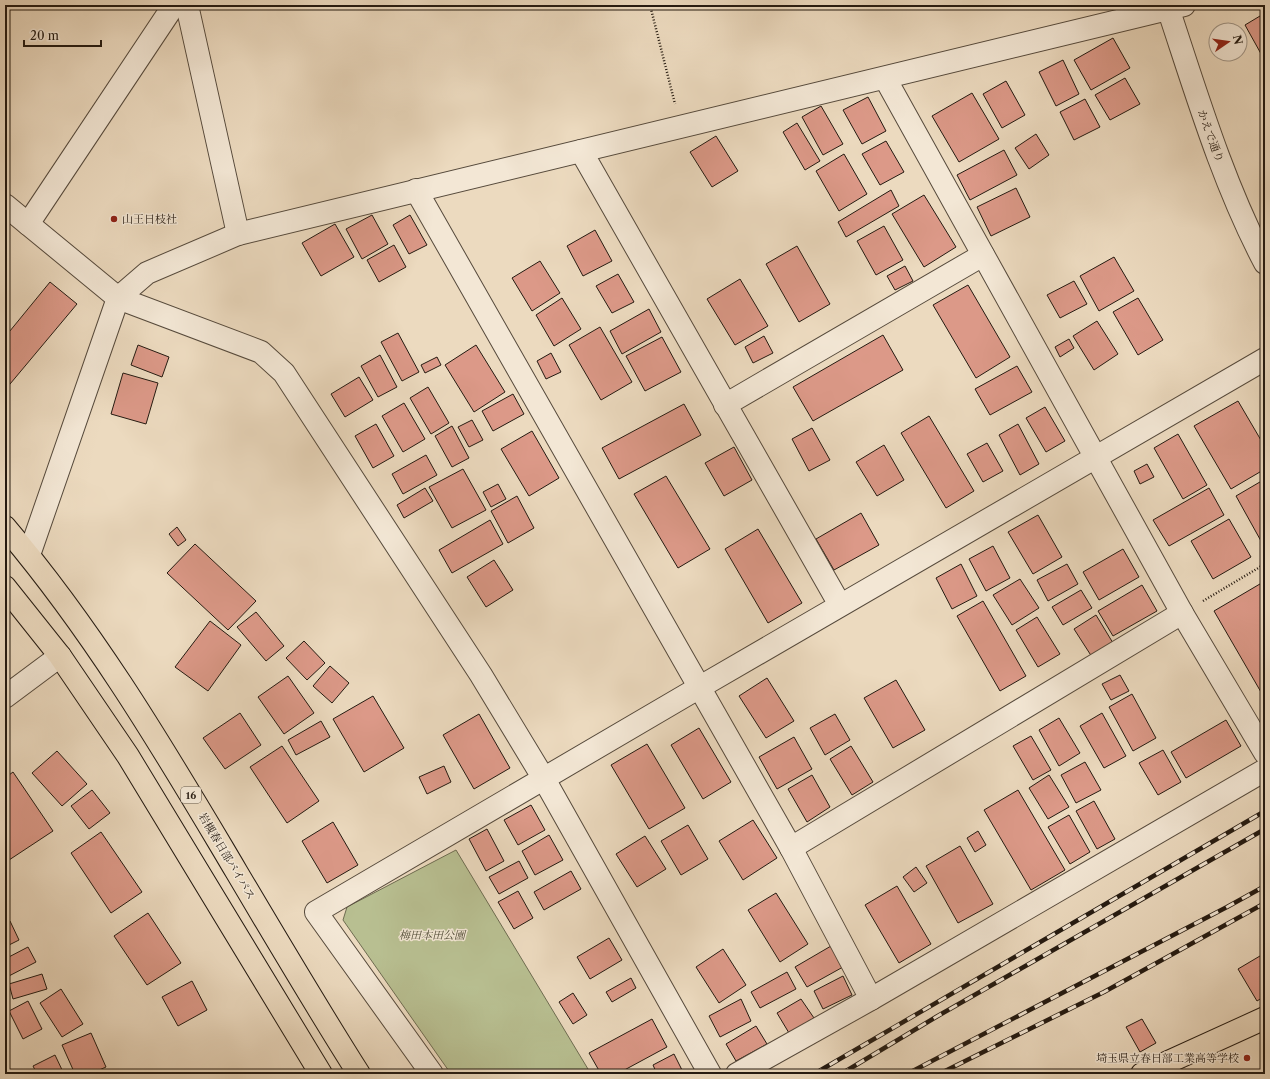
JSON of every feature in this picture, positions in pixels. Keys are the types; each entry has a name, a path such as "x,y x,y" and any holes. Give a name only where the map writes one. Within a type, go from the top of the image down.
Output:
{"main road":[{"name":"岩槻春日部バイパス","path":"5,527 29,555 93,640 153,732 309,994 359,1074"},
{"path":"5,587 60,656 128,756 321,1074"},
{"path":"1142,1074 1265,1018"}],"street":[{"path":"28,224 174,5"},
{"path":"187,5 238,234"},
{"path":"29,555 118,298 147,273 238,234 680,126 885,78 1173,6"},
{"name":"かえで通り","path":"1173,6 1199,106 1229,185 1265,263"},
{"path":"885,78 1182,613 1265,753"},
{"path":"581,151 840,605"},
{"path":"416,190 700,686 791,848 872,999"},
{"path":"5,205 118,298 262,352 284,373 481,675 544,779 710,1074"},
{"path":"725,405 983,256"},
{"path":"432,1074 316,912 700,686 1265,359"},
{"path":"791,848 1182,613"},
{"path":"5,697 60,656"},
{"path":"737,1074 872,999 1265,770"}],"path":[{"path":"650,5 680,126"},
{"path":"1182,613 1265,564"}],"green space":[{"name":"梅田本田公園","path":"456,850 591,1074 451,1074 343,920 347,907"}],"building":[{"path":"1265,13 1265,61 1248,30 1248,23"},
{"path":"1113,38 1130,68 1091,90 1074,60"},
{"path":"1063,60 1079,94 1056,106 1039,72"},
{"path":"1125,78 1140,104 1110,120 1095,95"},
{"path":"1006,81 1025,115 1002,128 983,94"},
{"path":"972,93 999,139 959,162 932,116"},
{"path":"868,97 886,131 862,144 843,110"},
{"path":"1085,99 1100,127 1074,140 1060,112"},
{"path":"821,106 843,144 823,155 802,117"},
{"path":"797,123 820,161 805,170 783,132"},
{"path":"1036,134 1049,155 1029,169 1015,148"},
{"path":"716,136 738,171 712,187 690,152"},
{"path":"886,141 904,172 880,185 862,154"},
{"path":"1004,150 1017,175 970,200 957,175"},
{"path":"844,154 867,194 839,211 816,171"},
{"path":"1016,188 1030,217 991,236 977,207"},
{"path":"891,190 899,206 846,237 838,222"},
{"path":"924,195 956,247 924,267 892,214"},
{"path":"372,215 388,244 362,259 346,229"},
{"path":"410,215 427,245 409,254 393,225"},
{"path":"335,224 354,257 321,276 302,243"},
{"path":"884,226 903,260 876,275 857,241"},
{"path":"595,230 612,261 583,276 567,246"},
{"path":"394,245 406,267 379,282 367,260"},
{"path":"797,246 830,304 799,322 766,264"},
{"path":"1114,257 1134,291 1099,311 1080,276"},
{"path":"540,261 560,293 532,311 512,278"},
{"path":"905,266 913,281 895,290 887,276"},
{"path":"618,274 634,302 612,313 596,286"},
{"path":"740,279 768,326 735,345 707,299"},
{"path":"1074,281 1087,304 1060,318 1047,295"},
{"path":"50,282 77,304 5,390 5,337"},
{"path":"968,285 1010,357 976,378 933,305"},
{"path":"562,298 581,329 554,346 536,315"},
{"path":"1138,298 1163,340 1138,355 1113,312"},
{"path":"649,309 661,332 622,354 610,331"},
{"path":"1097,321 1118,354 1094,370 1073,336"},
{"path":"600,327 632,382 601,400 569,345"},
{"path":"398,333 419,372 402,381 381,342"},
{"path":"883,335 903,370 813,421 793,387"},
{"path":"764,336 773,353 753,363 745,347"},
{"path":"662,337 681,372 645,391 626,356"},
{"path":"1069,339 1074,348 1060,357 1055,347"},
{"path":"138,345 169,357 162,377 131,365"},
{"path":"476,345 505,392 474,412 445,365"},
{"path":"551,353 561,372 546,379 537,361"},
{"path":"380,355 397,387 378,397 361,366"},
{"path":"437,357 441,365 425,373 421,365"},
{"path":"1017,366 1032,392 990,415 975,389"},
{"path":"123,373 158,383 146,424 111,414"},
{"path":"359,377 373,400 345,417 331,394"},
{"path":"428,387 449,423 431,434 410,398"},
{"path":"513,394 524,414 493,431 482,411"},
{"path":"1238,401 1265,447 1265,469 1231,489 1194,426"},
{"path":"404,403 425,439 403,452 382,416"},
{"path":"684,404 701,435 619,479 602,448"},
{"path":"1045,407 1065,441 1046,452 1026,418"},
{"path":"929,416 974,491 946,508 901,433"},
{"path":"472,420 483,440 469,447 458,427"},
{"path":"376,424 394,456 373,468 355,436"},
{"path":"1018,424 1039,464 1020,475 999,435"},
{"path":"452,426 469,458 452,467 435,436"},
{"path":"812,428 830,460 809,471 792,439"},
{"path":"532,431 559,478 529,496 501,449"},
{"path":"1178,434 1207,485 1183,499 1154,448"},
{"path":"987,443 1003,471 983,482 967,454"},
{"path":"884,445 904,480 877,496 856,462"},
{"path":"734,447 752,480 724,496 705,463"},
{"path":"426,455 437,475 403,494 392,474"},
{"path":"1147,464 1154,477 1140,484 1134,471"},
{"path":"463,469 486,510 452,528 429,487"},
{"path":"666,476 710,549 678,568 634,494"},
{"path":"1265,479 1265,539 1261,541 1236,496"},
{"path":"498,484 506,499 491,507 483,492"},
{"path":"425,488 433,501 404,518 397,505"},
{"path":"1209,488 1224,515 1169,546 1153,520"},
{"path":"517,496 534,528 508,543 491,511"},
{"path":"861,513 879,545 834,570 816,539"},
{"path":"1038,515 1062,557 1033,574 1008,532"},
{"path":"1229,519 1251,557 1213,579 1191,541"},
{"path":"490,520 503,544 452,573 439,550"},
{"path":"177,527 186,540 178,546 169,534"},
{"path":"758,529 802,603 768,623 725,549"},
{"path":"195,544 256,601 228,630 167,573"},
{"path":"993,546 1010,578 986,591 969,559"},
{"path":"1123,549 1139,577 1099,600 1083,572"},
{"path":"494,560 513,590 486,607 467,577"},
{"path":"961,564 977,596 952,609 936,578"},
{"path":"1067,564 1078,584 1048,601 1037,580"},
{"path":"1020,579 1039,608 1012,625 993,595"},
{"path":"1265,581 1265,699 1214,611"},
{"path":"1142,585 1157,611 1113,636 1098,611"},
{"path":"1081,590 1092,608 1063,625 1052,607"},
{"path":"983,601 1026,676 1000,691 957,616"},
{"path":"256,612 284,646 266,661 237,627"},
{"path":"1096,615 1113,643 1092,657 1074,629"},
{"path":"1037,617 1060,654 1038,667 1016,630"},
{"path":"210,621 241,645 208,691 175,667"},
{"path":"304,641 325,663 307,680 286,658"},
{"path":"330,666 349,683 332,703 313,686"},
{"path":"1120,675 1129,691 1111,700 1102,684"},
{"path":"288,676 314,713 284,734 258,697"},
{"path":"767,678 794,721 766,738 739,696"},
{"path":"896,680 925,730 893,748 864,698"},
{"path":"1132,694 1156,738 1133,751 1109,707"},
{"path":"373,696 404,748 364,772 333,719"},
{"path":"240,713 261,745 225,769 203,738"},
{"path":"1102,713 1126,756 1104,768 1080,726"},
{"path":"479,714 510,768 474,789 443,735"},
{"path":"835,714 850,740 825,755 810,728"},
{"path":"1059,718 1080,753 1059,766 1039,730"},
{"path":"1226,720 1241,746 1186,778 1171,752"},
{"path":"321,721 330,737 296,755 288,740"},
{"path":"699,728 731,782 703,799 671,745"},
{"path":"1031,736 1051,770 1033,780 1013,746"},
{"path":"794,737 812,769 777,789 759,757"},
{"path":"647,744 685,808 649,829 611,765"},
{"path":"282,746 319,801 287,823 250,767"},
{"path":"851,746 873,782 852,795 830,759"},
{"path":"1163,750 1181,782 1158,795 1139,763"},
{"path":"57,751 87,784 62,806 32,773"},
{"path":"1085,762 1101,790 1076,803 1061,775"},
{"path":"444,766 451,782 427,794 419,777"},
{"path":"13,772 53,831 6,862 5,778"},
{"path":"812,775 830,807 807,822 788,789"},
{"path":"1049,775 1069,807 1048,819 1029,788"},
{"path":"92,790 110,813 89,829 71,806"},
{"path":"1018,790 1065,870 1031,890 984,810"},
{"path":"1094,801 1115,839 1097,849 1076,811"},
{"path":"531,805 545,830 518,845 504,820"},
{"path":"1069,815 1090,852 1070,864 1048,827"},
{"path":"753,820 777,858 743,880 719,841"},
{"path":"333,822 358,865 327,883 302,841"},
{"path":"688,825 708,859 681,875 661,841"},
{"path":"487,829 504,861 486,871 469,839"},
{"path":"978,831 986,845 975,852 967,838"},
{"path":"101,832 142,892 111,913 71,853"},
{"path":"549,835 563,860 535,875 522,851"},
{"path":"645,836 666,869 637,887 616,854"},
{"path":"960,846 993,904 958,923 926,866"},
{"path":"519,861 528,878 499,894 489,877"},
{"path":"916,867 927,883 914,892 903,877"},
{"path":"571,871 581,889 544,910 534,892"},
{"path":"897,886 931,944 899,963 865,905"},
{"path":"518,891 533,918 514,929 498,902"},
{"path":"776,893 808,944 780,962 748,910"},
{"path":"148,913 181,963 147,985 114,936"},
{"path":"10,921 19,940 5,947 5,924"},
{"path":"609,938 622,960 590,979 577,957"},
{"path":"831,946 843,967 807,987 795,967"},
{"path":"28,947 36,962 5,978 5,959"},
{"path":"723,949 746,985 719,1003 696,967"},
{"path":"1265,953 1265,996 1257,1001 1238,969"},
{"path":"787,972 796,989 760,1008 751,992"},
{"path":"42,974 47,989 13,999 9,984"},
{"path":"843,976 852,995 823,1009 814,991"},
{"path":"631,978 636,988 612,1002 606,992"},
{"path":"192,981 207,1010 178,1026 162,997"},
{"path":"61,989 83,1024 62,1037 40,1003"},
{"path":"573,993 587,1015 573,1024 559,1002"},
{"path":"741,999 751,1021 720,1037 709,1016"},
{"path":"801,999 814,1018 789,1033 777,1013"},
{"path":"28,1001 42,1029 23,1039 9,1011"},
{"path":"652,1019 667,1047 617,1074 601,1074 589,1053"},
{"path":"1142,1019 1156,1043 1140,1052 1126,1027"},
{"path":"756,1026 767,1044 736,1061 726,1044"},
{"path":"91,1033 106,1067 90,1074 75,1074 62,1045"},
{"path":"674,1054 684,1074 657,1074 653,1065"},
{"path":"55,1055 64,1074 37,1074 33,1066"}],"railway":[{"path":"814,1074 1265,811"},
{"path":"841,1074 936,1017 1265,829"},
{"path":"907,1074 1265,886"},
{"path":"939,1074 1104,992 1265,903"}],"place":[{"name":"山王日枝社","path":"114,219"},
{"name":"埼玉県立春日部工業高等学校","path":"1247,1058"}]}
